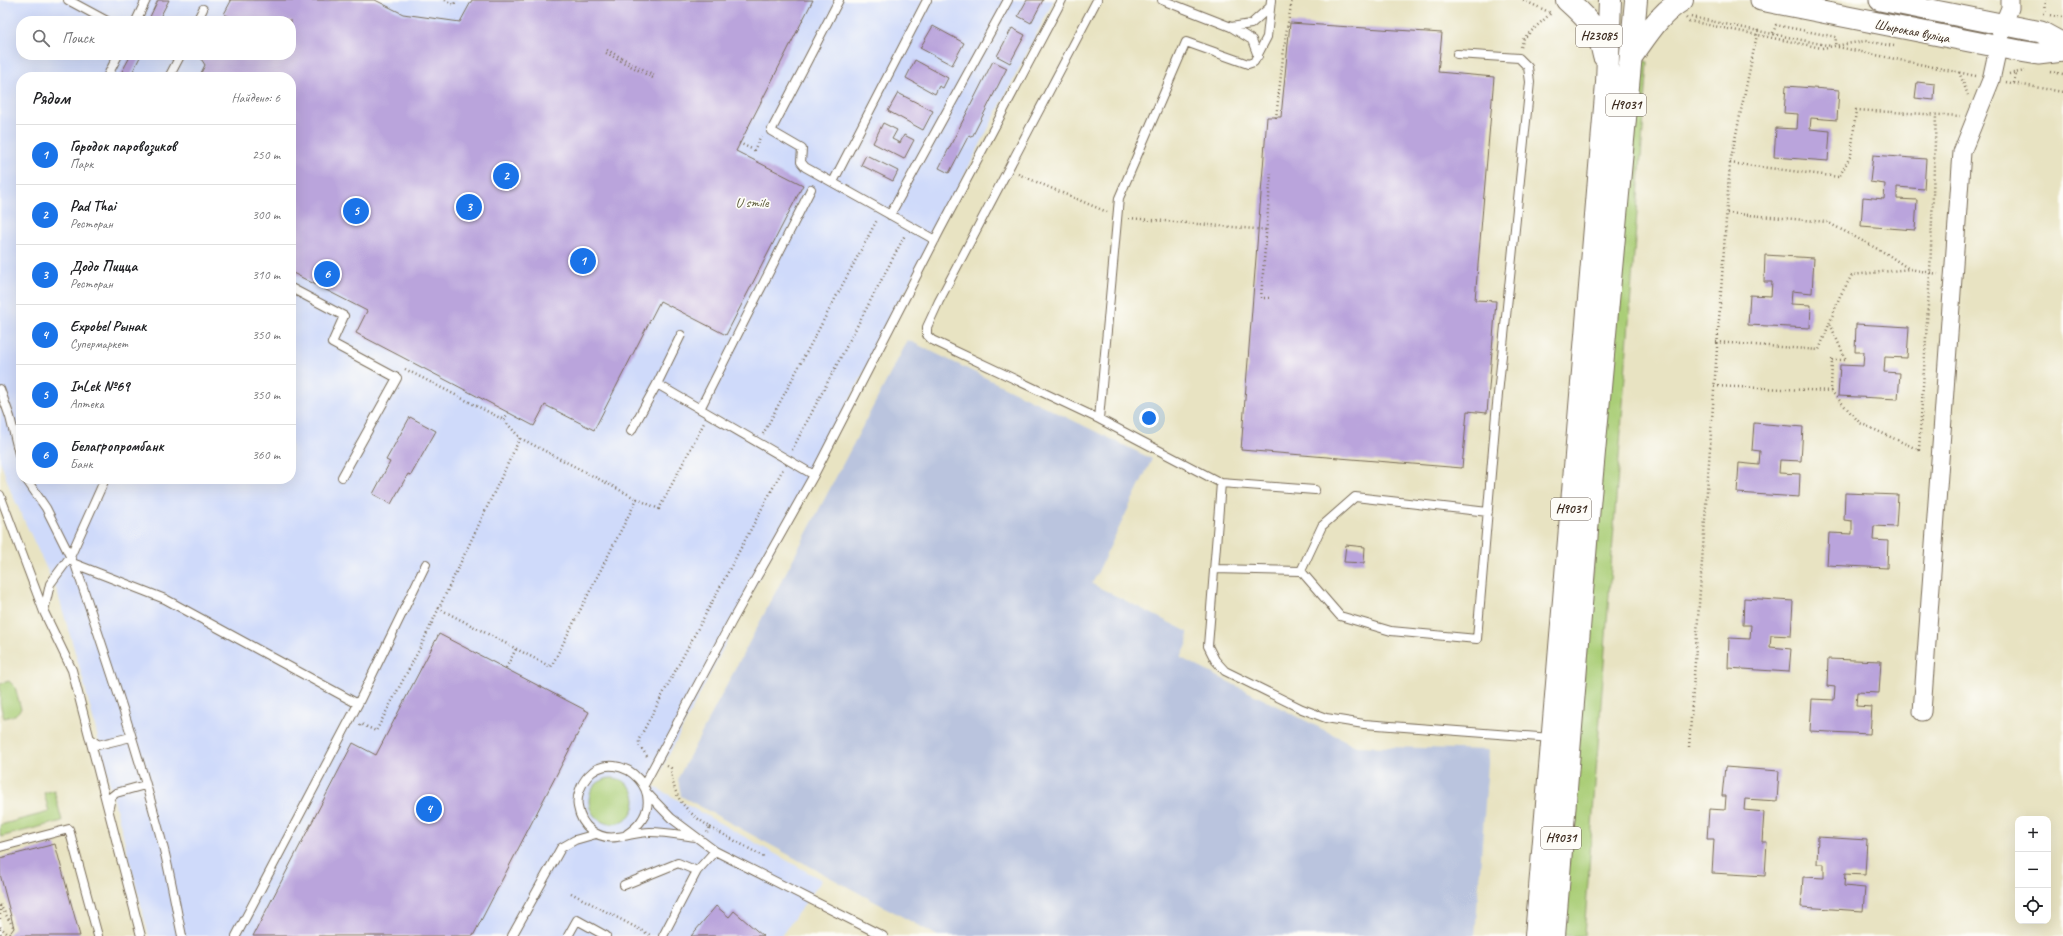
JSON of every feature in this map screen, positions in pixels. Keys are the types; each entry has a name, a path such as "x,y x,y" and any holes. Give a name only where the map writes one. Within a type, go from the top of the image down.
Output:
{"main road":[{"name":"Н23085","path":"1567,0 1584,16 1599,36 1604,55 1607,83"},
{"name":"Н9031","path":"1554,936 1560,739 1607,83 1610,0"},
{"name":"Н9031","path":"1536,936 1588,506 1608,317 1636,0"},
{"path":"1630,58 1653,25 1670,7 1682,8"}],"street":[{"name":"Шырокая вуліца","path":"1761,0 2038,54 2063,51"},
{"name":"Шырокая вуліца","path":"1880,0 2041,32 2063,44"},
{"path":"1922,712 1962,152 1977,117 1991,76 2003,25 2010,8 2010,0"}],"lane":[{"path":"68,0 98,16"},
{"path":"138,16 146,0"},
{"path":"839,0 771,131 802,149 801,162 805,167 935,240"},
{"path":"833,182 927,0"},
{"path":"890,215 1008,0"},
{"path":"627,834 636,828 643,820 647,810 645,789 657,761 732,621 814,475 935,240 1062,0"},
{"path":"1097,0 926,327 927,335 932,340 1099,419 1221,482 1315,490"},
{"path":"1162,0 1231,27 1252,40 1258,56"},
{"path":"1099,419 1116,216 1119,198 1186,42 1248,64 1254,62 1267,37 1270,3"},
{"path":"1231,27 1252,24 1270,3"},
{"path":"200,16 203,9"},
{"path":"1215,569 1301,571 1340,616 1391,631 1477,639 1530,82 1528,67 1519,58 1457,54"},
{"path":"109,72 115,60"},
{"path":"171,72 175,60"},
{"path":"700,409 810,189"},
{"path":"296,291 344,316 332,344 397,378 342,477"},
{"path":"631,431 657,384 681,335"},
{"path":"657,384 814,475"},
{"path":"0,389 16,442"},
{"path":"1221,482 1208,646 1215,660 1225,671 1302,709 1326,718 1364,724 1560,739"},
{"path":"29,484 46,508 70,557 75,564 119,692 164,852 182,936"},
{"path":"44,612 50,584 70,557 103,484"},
{"path":"0,495 44,612 72,670 141,936"},
{"path":"1301,571 1322,526 1355,497 1488,512"},
{"path":"75,564 165,599 358,704"},
{"path":"236,936 358,704 426,564"},
{"path":"91,739 98,745 132,736"},
{"path":"699,839 650,832 627,834 617,837 606,837 596,834 579,816 577,802 580,787 589,775 600,769 612,767 622,768 635,774 645,789 671,818 699,839 715,851 883,936"},
{"path":"109,809 111,797 116,793 145,785"},
{"path":"0,848 69,829 98,936"},
{"path":"512,936 561,848 575,840 596,834"},
{"path":"663,936 697,871 715,851"},
{"path":"624,885 678,863 697,871"},
{"path":"568,936 577,920 606,936"}],"path":[{"path":"445,0 454,5 456,0"},
{"path":"1276,118 1285,40 1292,0"},
{"path":"1519,58 1524,38 1551,13 1523,0"},
{"path":"2045,14 2046,0"},
{"path":"1682,8 1758,30 1835,47 1991,76 2063,92"},
{"path":"1682,8 1689,21 1822,48 1865,41 1896,47"},
{"path":"2040,13 2063,17"},
{"path":"1773,33 1776,25 1836,37 1835,47"},
{"path":"1689,746 1716,342 1730,163 1758,30"},
{"path":"606,52 656,78"},
{"path":"1991,76 2006,75 2030,70"},
{"path":"2043,70 2063,74"},
{"path":"1730,163 1839,177 1851,155 1856,110 1977,117"},
{"path":"1830,323 1846,360 1832,360 1831,391 1860,423 1919,450 1930,273 1936,115"},
{"path":"739,143 754,150 764,130 771,131"},
{"path":"1008,170 1116,216 1268,230"},
{"path":"1269,298 1261,298 1268,230 1271,172"},
{"path":"758,442 882,210"},
{"path":"1727,213 1827,222 1887,254 1910,269"},
{"path":"766,858 710,827 690,814 672,783 671,768 645,755 639,739 910,226"},
{"path":"1716,342 1819,350 1840,296 1852,275 1910,269 1954,277"},
{"path":"400,367 504,420 520,438 637,499"},
{"path":"1714,386 1831,391"},
{"path":"504,420 508,412"},
{"path":"376,732 520,438"},
{"path":"438,608 551,667"},
{"path":"506,668 516,649"},
{"path":"699,839 710,827"},
{"path":"571,893 652,936"},
{"path":"0,919 0,905 14,928"},
{"path":"0,928 9,935"},
{"path":"0,928 1,936"}],"shaded area":[{"path":"0,0 1054,0 653,786 822,880 781,936 149,936 82,676 57,591 11,492 0,460"},
{"path":"908,340 1152,459 1092,584 1188,632 1187,645 1181,658 1356,746 1489,750 1475,936 938,936 681,796 678,778"}],"green space":[{"path":"1634,58 1648,62 1584,936 1563,936"},
{"path":"9,681 15,687 21,709 15,715 4,718 0,704 0,684"},
{"path":"612,778 625,782 631,788 635,801 631,814 625,820 612,824 599,820 593,814 589,801 593,788 599,782"},
{"path":"54,790 62,821 0,837 0,825 49,812 44,793"}],"building":[{"path":"158,0 169,0 161,16 150,16"},
{"path":"229,0 375,0 403,14 460,22 472,0 813,0 736,151 803,185 726,335 660,301 594,430 545,405 534,426 356,333 367,311 296,275 296,72 202,72 205,65 202,60 296,60 296,16 228,16 224,14 231,1"},
{"path":"1027,0 1043,0 1031,23 1018,16"},
{"path":"1290,23 1442,33 1438,72 1494,77 1475,300 1496,301 1487,413 1467,411 1462,468 1241,450 1267,117 1281,117"},
{"path":"933,26 964,43 952,65 920,48"},
{"path":"1012,28 1025,35 1010,63 997,56"},
{"path":"128,60 138,60 132,72 122,72"},
{"path":"915,60 948,78 943,88 939,86 935,94 906,78"},
{"path":"993,61 1007,68 972,137 969,135 949,173 939,168"},
{"path":"1917,82 1935,84 1934,100 1915,98"},
{"path":"1786,86 1839,90 1837,120 1811,118 1810,129 1830,131 1828,161 1774,157 1776,128 1797,129 1798,114 1784,113"},
{"path":"898,93 933,111 923,130 888,111"},
{"path":"883,123 897,130 892,139 900,143 904,135 914,140 904,159 873,143"},
{"path":"866,155 898,171 893,181 861,165"},
{"path":"1873,155 1926,159 1924,189 1897,187 1897,199 1917,200 1915,230 1861,226 1863,197 1884,199 1885,184 1870,182"},
{"path":"1765,255 1814,258 1812,293 1792,291 1791,304 1811,305 1810,328 1748,325 1750,295 1771,296 1772,282 1764,282"},
{"path":"1856,324 1909,327 1907,358 1885,357 1884,372 1900,373 1898,399 1838,396 1840,365 1863,366 1864,352 1855,352"},
{"path":"410,417 436,431 411,475 408,474 391,504 373,494 390,462 386,460"},
{"path":"1754,423 1803,427 1801,461 1780,460 1779,473 1800,474 1799,497 1737,493 1739,463 1759,465 1760,451 1752,450"},
{"path":"1845,493 1898,495 1896,527 1874,526 1873,540 1888,541 1887,568 1827,565 1829,533 1852,534 1852,521 1844,520"},
{"path":"1346,545 1365,547 1364,563 1344,562"},
{"path":"1744,598 1793,601 1791,636 1771,635 1770,647 1791,649 1789,672 1728,668 1729,638 1750,639 1751,625 1743,625"},
{"path":"439,634 589,712 473,936 253,936 353,743 376,755"},
{"path":"1828,659 1881,661 1879,693 1857,692 1856,706 1872,707 1870,734 1810,731 1812,699 1834,700 1835,687 1827,686"},
{"path":"1725,767 1779,771 1777,801 1745,799 1744,810 1764,812 1762,842 1767,842 1765,876 1712,873 1714,839 1707,839 1709,809 1725,810 1726,796 1722,796"},
{"path":"1818,837 1867,840 1865,875 1845,874 1844,886 1865,888 1863,911 1801,907 1803,877 1824,878 1824,864 1817,864"},
{"path":"55,844 80,936 8,936 14,928 0,874 0,858"},
{"path":"716,906 729,917 734,911 763,936 691,936"}],"place":[{"name":"Pad Thai","path":"506,176"},
{"name":"Додо Пицца","path":"469,207"},
{"name":"InLek №69","path":"356,211"},
{"name":"Городок паровозиков","path":"583,261"},
{"name":"Белагропромбанк","path":"327,274"},
{"name":"Expobel Рынак","path":"429,809"}],"park label":[{"name":"U smile","path":"752,202"}]}
